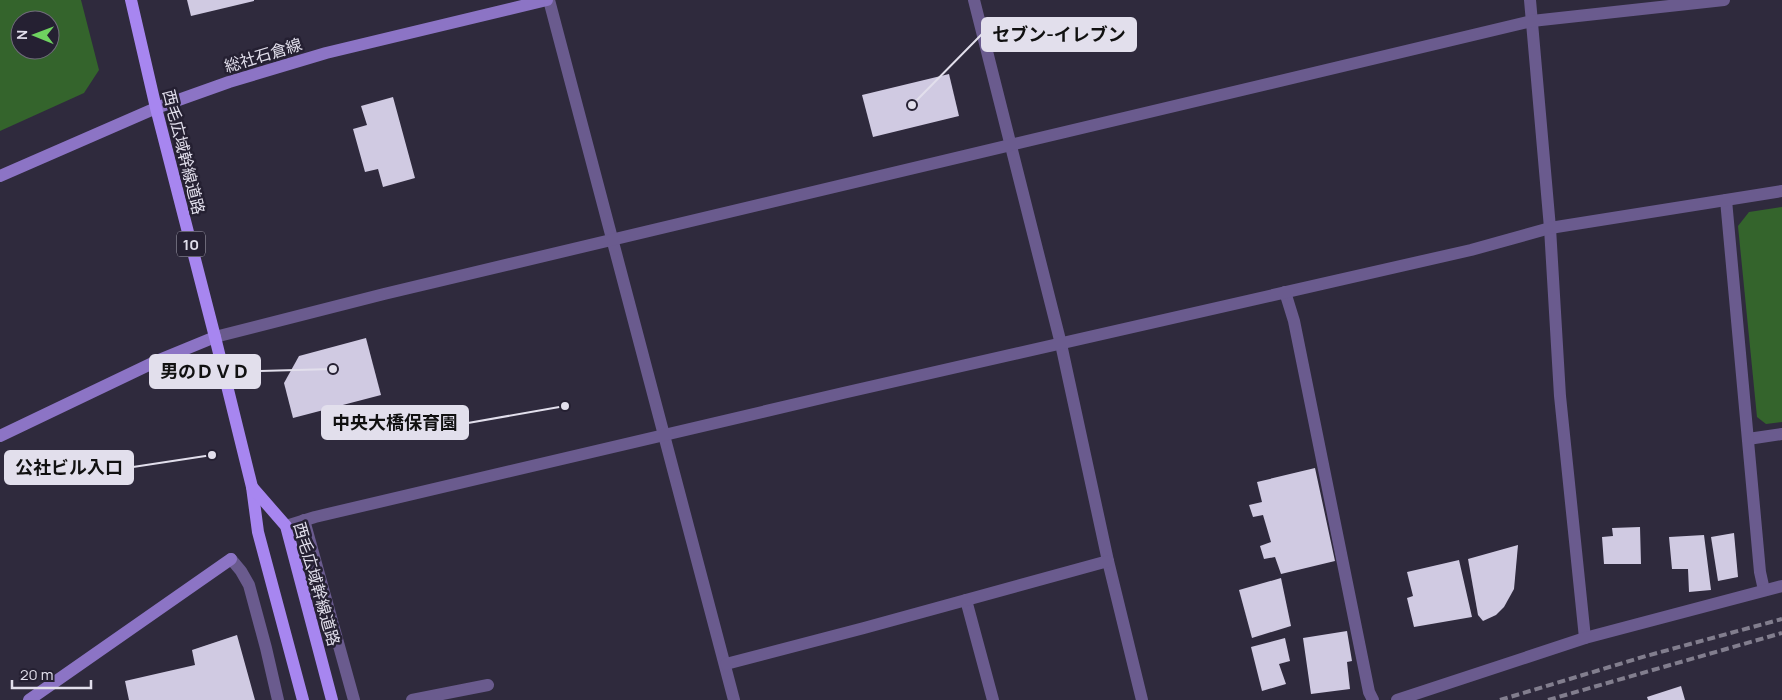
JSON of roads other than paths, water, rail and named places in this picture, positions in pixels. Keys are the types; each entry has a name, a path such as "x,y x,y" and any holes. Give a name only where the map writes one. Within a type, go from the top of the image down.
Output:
{"main road":[{"name":"西毛広域幹線道路","path":"131,0 156,108 252,487 258,532 303,700"},
{"name":"総社石倉線","path":"0,176 156,108 229,82 326,54 548,0"},
{"path":"0,436 160,360 215,337"},
{"name":"西毛広域幹線道路","path":"252,487 286,526 332,700"},
{"path":"29,700 231,559"}],"street":[{"path":"548,0 666,436 734,700"},
{"path":"974,0 1061,344 1108,561 1142,700"},
{"path":"1530,0 1550,228 1560,396 1585,638"},
{"path":"215,337 375,296 1532,21 1724,0"},
{"path":"286,526 304,520 1471,250 1550,228 1782,191"},
{"path":"1726,200 1760,572 1764,590"},
{"path":"1285,292 1294,321 1372,700"},
{"path":"1748,439 1782,434"},
{"path":"304,520 354,700"},
{"path":"231,559 249,585 278,700"},
{"path":"726,664 1108,561"},
{"path":"1397,700 1585,638 1782,586"},
{"path":"966,600 993,700"},
{"path":"412,700 488,685"}],"railway":[{"path":"1500,700 1646,656 1782,619"},
{"path":"1548,700 1782,633"}],"place":[{"name":"セブン-イレブン","path":"912,105"},
{"name":"男のＤＶＤ","path":"333,369"},
{"name":"中央大橋保育園","path":"565,406"},
{"name":"公社ビル入口","path":"212,455"}]}
